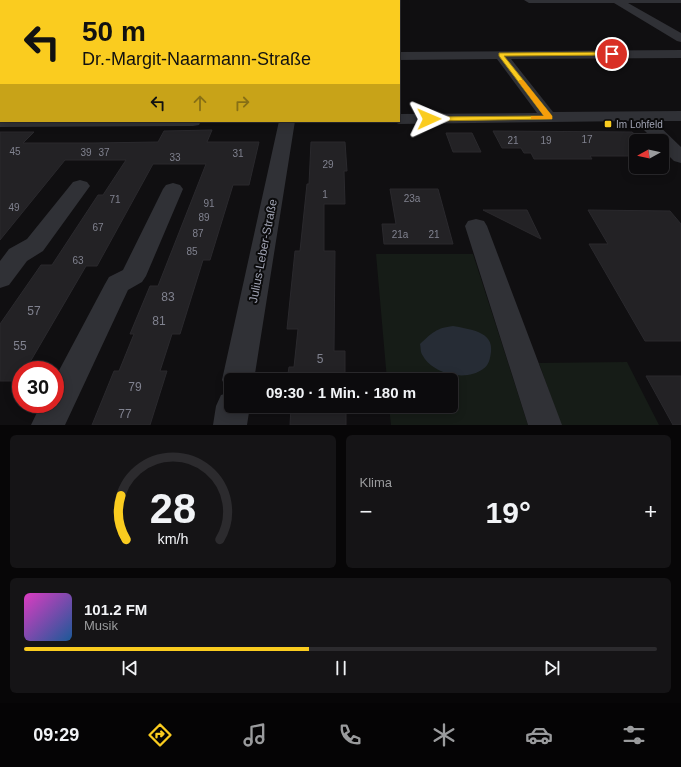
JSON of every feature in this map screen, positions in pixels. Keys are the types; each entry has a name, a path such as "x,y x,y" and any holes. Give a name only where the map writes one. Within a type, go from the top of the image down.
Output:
{"street":[{"path":"529,0 681,0"},
{"path":"618,1 681,38"},
{"path":"400,56 681,54"},
{"path":"500,55 549,118"},
{"path":"400,119 681,116"},
{"path":"640,117 681,157"},
{"name":"Julius-Leber-Straße","path":"239,373 287,122"},
{"path":"0,279 18,255 35,245 80,186"},
{"path":"48,425 118,284 133,276 173,189"},
{"path":"476,226 545,425"},
{"path":"230,425 232,413"}],"shaded area":[{"path":"376,254 473,254 528,425 391,425 390,413 458,413 458,373 386,373"},
{"path":"453,326 466,328 484,335 491,345 488,364 476,373 468,375 447,373 434,367 423,356 420,344 442,328"},
{"path":"627,362 659,425 561,425 539,363"}],"building":[{"path":"212,130 207,142 259,142 249,185 233,185 210,260 203,260 180,334 172,334 160,371 167,371 150,425 92,425 114,371 119,371 134,334 130,334 150,286 158,286 206,164 153,164 97,266 86,266 31,361 12,361 12,381 0,381 0,324 41,265 52,265 98,195 103,195 126,160 65,160 0,240 0,132 34,132 23,143 94,143 158,142 164,131"},
{"path":"493,131 632,132 634,134 629,134 629,156 590,156 592,159 534,159 531,153 524,153 521,148 502,148"},
{"path":"446,133 472,133 481,152 453,152"},
{"path":"311,142 345,142 347,171 344,171 345,204 324,204 324,251 335,251 334,351 345,351 345,373 288,373 289,367 294,367 298,329 287,329 295,251 300,251 307,184 309,184"},
{"path":"390,189 438,189 453,244 384,244 382,224 396,224"},
{"path":"483,210 527,210 541,239"},
{"path":"588,210 670,211 681,224 681,341 645,341 589,244 608,244"},
{"path":"646,376 681,376 681,425 673,425"},
{"path":"291,413 346,413 346,425 290,425"}],"slow traffic":[{"path":"521,81 549,118 533,118"}],"place":[{"name":"Im Lohfeld","path":"608,124"}],"route":[{"path":"429,119 549,118 500,55 612,54"}]}
